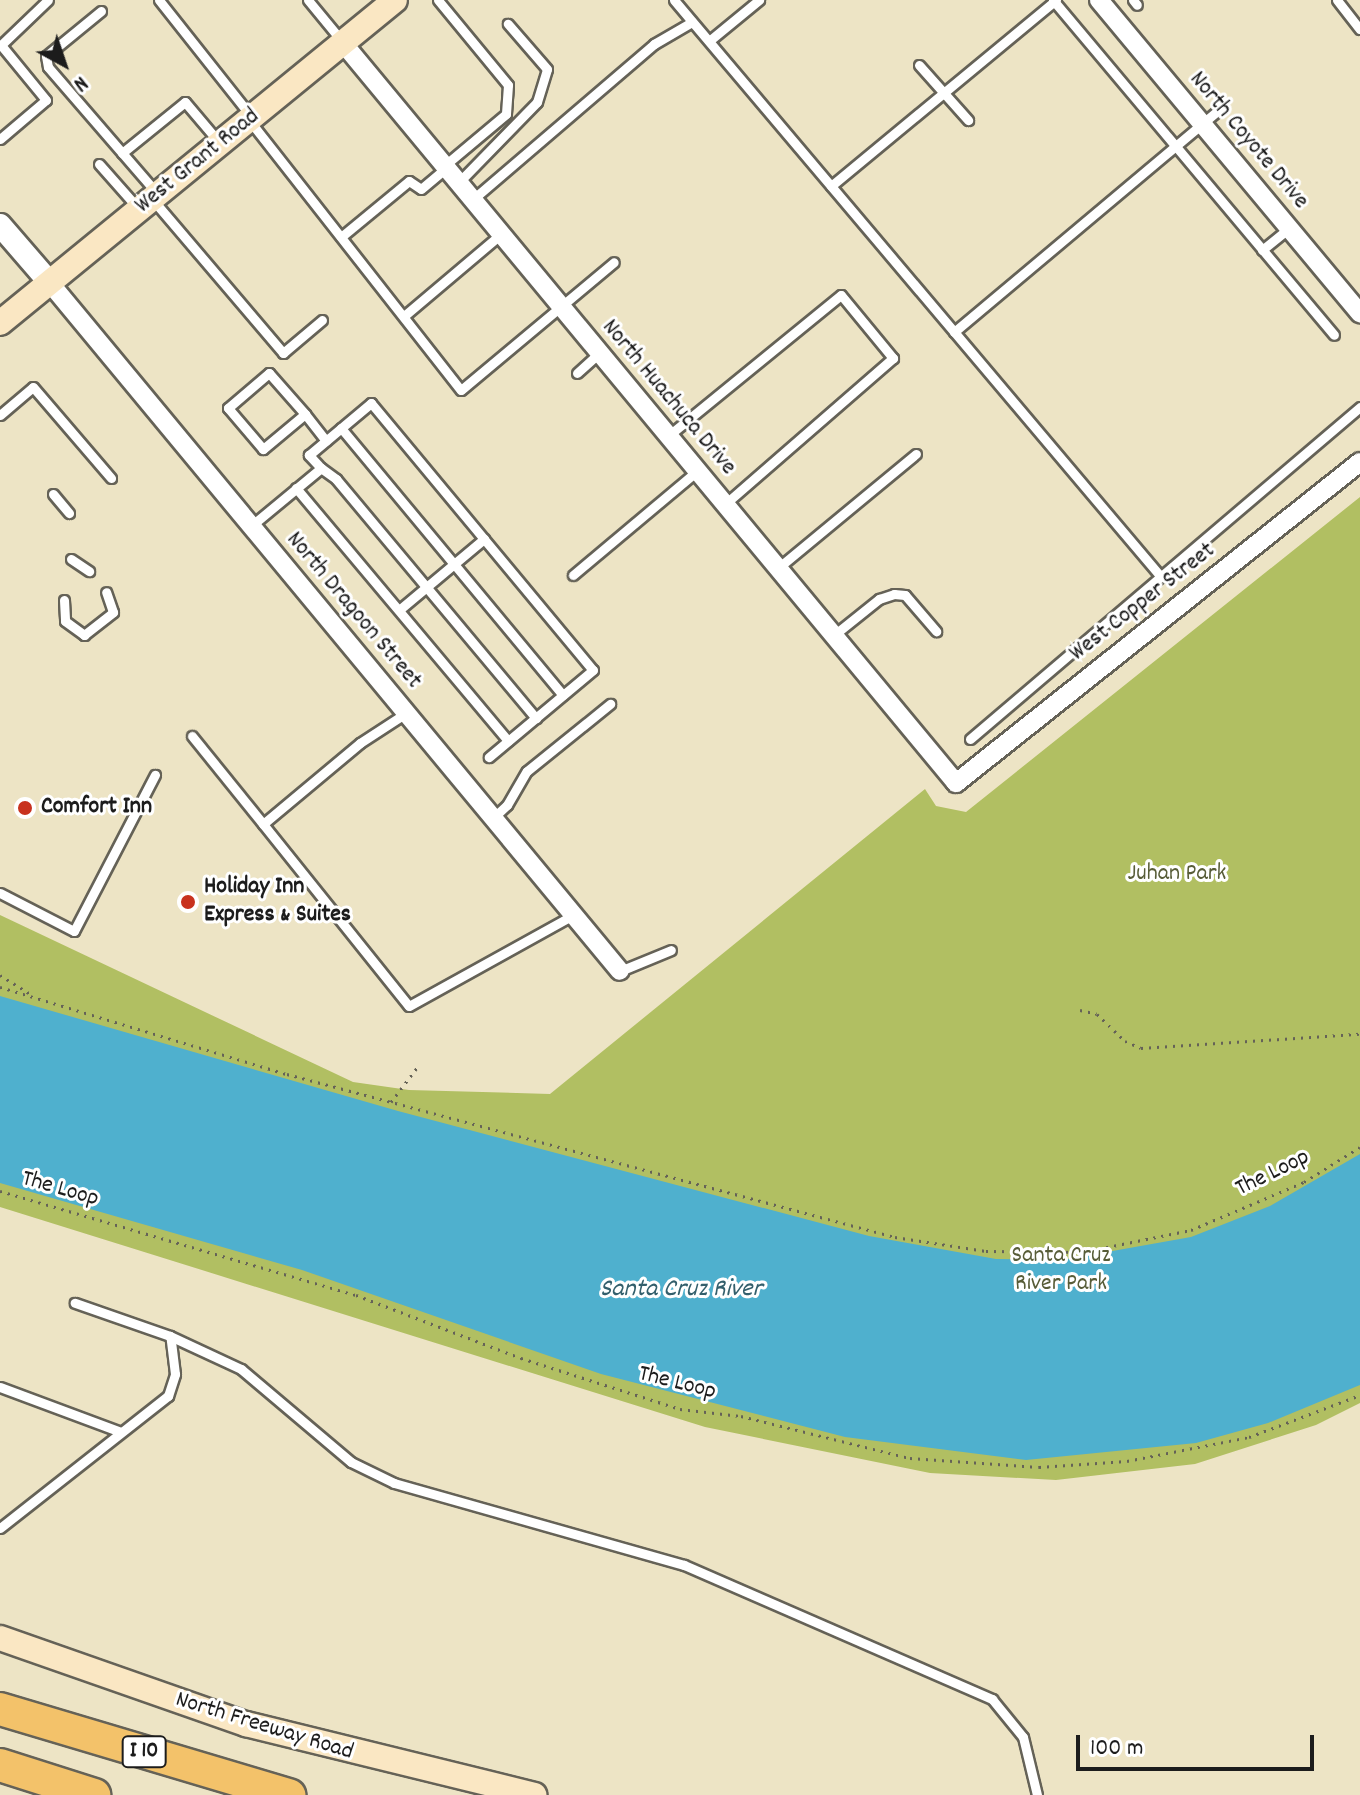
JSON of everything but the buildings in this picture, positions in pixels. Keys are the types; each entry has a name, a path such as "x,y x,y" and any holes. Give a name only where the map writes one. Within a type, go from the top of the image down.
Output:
{"highway":[{"name":"I 10","path":"0,1709 289,1795"},
{"path":"0,1765 94,1795"},
{"path":"0,1779 62,1795"}],"main road":[{"name":"West Grant Road","path":"6,314 50,283 395,0"},
{"name":"North Freeway Road","path":"0,1638 246,1724 534,1795"}],"street":[{"name":"North Coyote Drive","path":"1099,0 1360,313"},
{"name":"North Huachuca Drive","path":"343,43 956,783"},
{"path":"0,225 50,283"},
{"name":"North Dragoon Street","path":"50,283 620,971"},
{"name":"West Copper Street","path":"956,783 1360,462"}],"lane":[{"path":"0,139 46,100 1,45 48,0"},
{"path":"159,0 461,390 614,262"},
{"path":"308,0 343,43"},
{"path":"438,0 508,85 506,114 449,173"},
{"path":"674,0 1161,577"},
{"path":"709,41 759,0"},
{"path":"831,186 1055,0 1334,335"},
{"path":"1337,0 1360,29"},
{"path":"101,11 46,56 48,67 122,153 150,201 283,353 322,320"},
{"path":"472,200 654,44 692,22"},
{"path":"341,237 409,181 421,189 449,173 537,102 547,69 508,24"},
{"path":"919,65 968,120"},
{"path":"122,153 185,102 220,144"},
{"path":"954,332 1222,107"},
{"path":"99,164 150,201"},
{"path":"1262,250 1289,228"},
{"path":"404,316 501,234"},
{"path":"668,436 841,295 893,358 725,504"},
{"path":"577,373 599,353"},
{"path":"305,414 263,449 228,408 269,373 305,414 326,441"},
{"path":"0,415 33,387 111,478"},
{"path":"489,757 536,718 593,670 371,403 309,455 336,479 536,718"},
{"path":"970,739 1360,407"},
{"path":"341,428 563,695"},
{"path":"778,568 916,454"},
{"path":"251,526 321,468"},
{"path":"573,575 697,471"},
{"path":"296,488 508,741"},
{"path":"53,494 69,513"},
{"path":"399,610 484,539"},
{"path":"71,559 89,571"},
{"path":"64,600 65,621 84,635 113,612 106,592"},
{"path":"834,635 879,599 894,594 905,595 936,631"},
{"path":"493,818 507,805 527,771 610,704"},
{"path":"263,824 360,743 406,713"},
{"path":"192,736 409,1006 573,915"},
{"path":"0,893 74,931 155,775"},
{"path":"620,971 671,950"},
{"path":"75,1303 170,1336 241,1369 351,1462 394,1483 684,1565 992,1699 1023,1737 1037,1795"},
{"path":"0,1528 168,1396 175,1374 170,1336"},
{"path":"0,1387 121,1432"}],"path":[{"name":"The Loop","path":"0,975 35,998"},
{"name":"The Loop","path":"0,987 391,1102 895,1237 986,1251 1083,1252 1191,1230 1304,1182 1360,1147"},
{"path":"1080,1010 1097,1014 1125,1041 1141,1048 1360,1034"},
{"path":"391,1102 419,1065"},
{"name":"The Loop","path":"0,1191 356,1295 521,1358 680,1409 741,1416 910,1458 1024,1467 1127,1461 1249,1437 1360,1395"}],"green space":[{"name":"Santa Cruz River Park","path":"1360,497 1360,1403 1316,1425 1195,1464 1056,1480 930,1473 705,1427 0,1207 0,915 353,1082 409,1090 550,1094 925,789 936,806 966,812"}],"water":[{"name":"Santa Cruz River","path":"0,996 398,1111 869,1236 996,1259 1062,1260 1191,1237 1270,1206 1360,1154 1360,1385 1268,1423 1196,1443 1026,1460 845,1437 601,1374 302,1270 0,1183"}],"place":[{"name":"Comfort Inn","path":"25,808"},
{"name":"Holiday Inn Express & Suites","path":"188,902"}],"park label":[{"name":"Juhan Park","path":"1177,875"}]}
